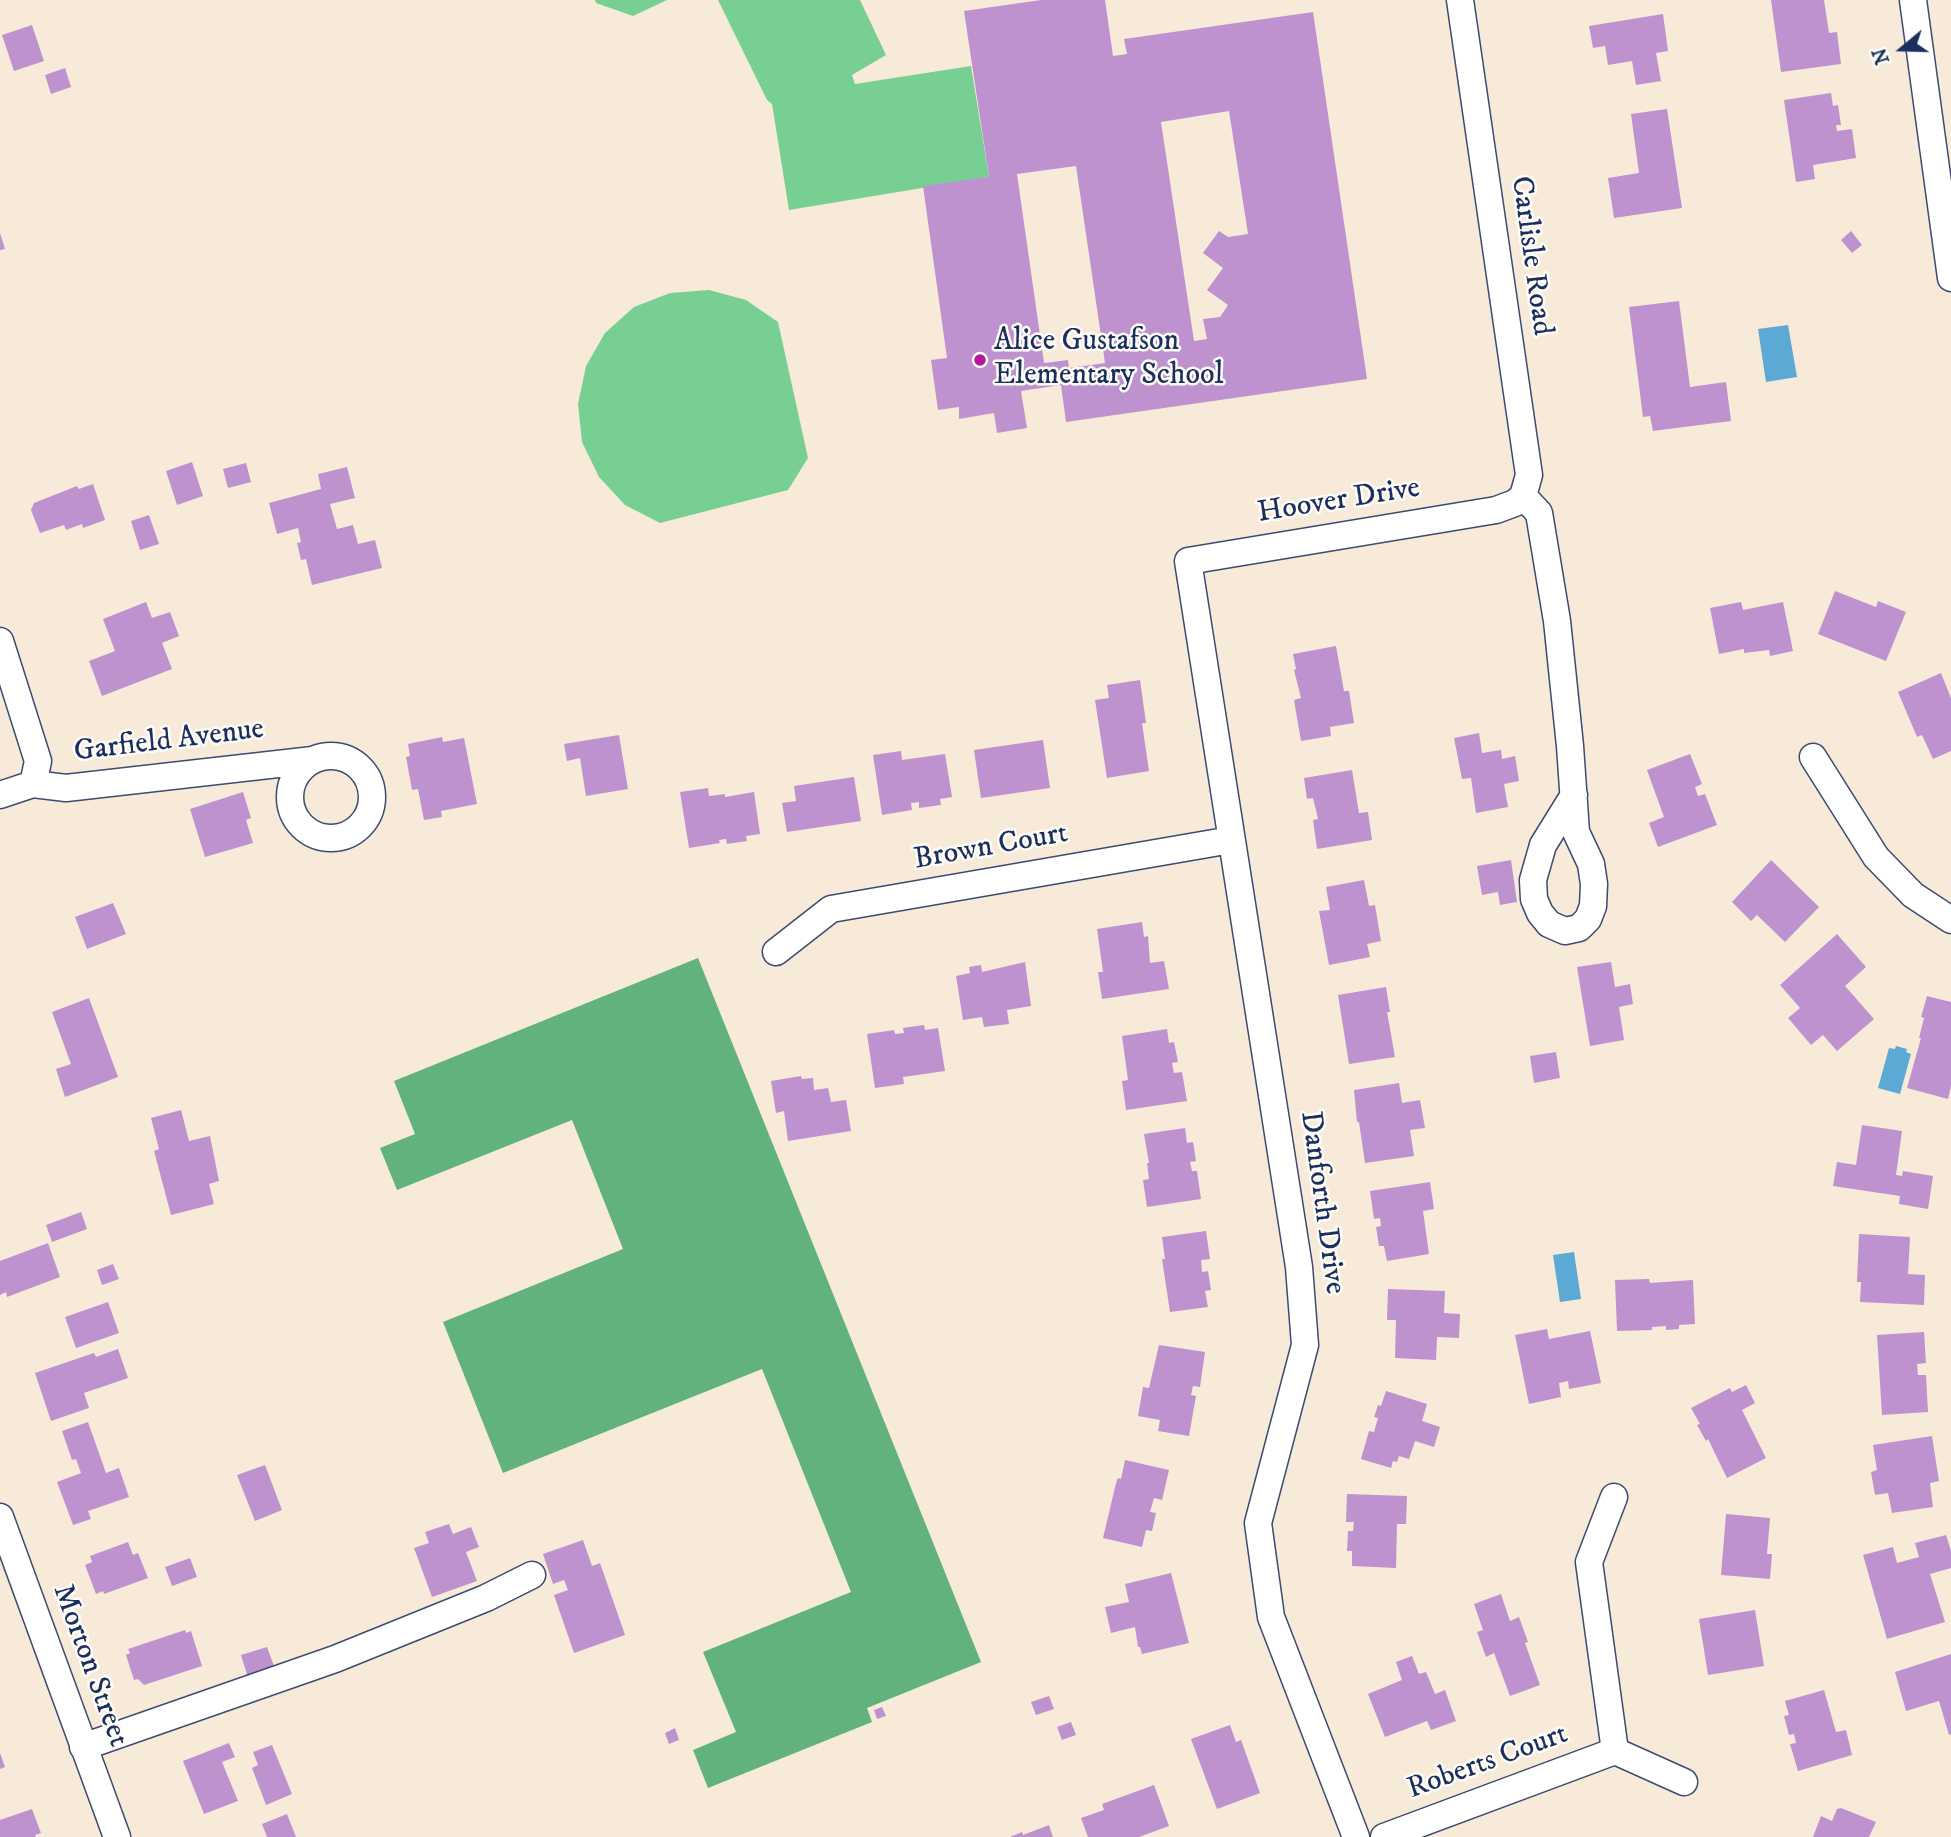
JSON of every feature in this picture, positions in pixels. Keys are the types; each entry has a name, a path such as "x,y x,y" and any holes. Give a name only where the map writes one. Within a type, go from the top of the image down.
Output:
{"street":[{"name":"Carlisle Road","path":"1460,0 1528,475 1512,502"},
{"path":"1913,0 1951,278"},
{"name":"Hoover Drive","path":"1188,561 1512,502"},
{"path":"1512,502 1539,513 1557,621 1574,795"},
{"name":"Danforth Drive","path":"1188,561 1299,1267 1305,1345 1258,1523 1271,1617 1356,1837"},
{"name":"Garfield Avenue","path":"0,641 38,761 33,784"},
{"path":"1812,757 1876,857 1913,895 1951,920"},
{"name":"Garfield Avenue","path":"0,795 33,784 66,788 313,760"},
{"name":"Brown Court","path":"776,952 831,909 1231,840"},
{"name":"Roberts Court","path":"1614,1497 1590,1562 1615,1751"},
{"name":"Morton Street","path":"0,1517 117,1837"},
{"path":"83,1747 335,1659 486,1598 532,1575"},
{"name":"Roberts Court","path":"1384,1837 1615,1751 1684,1782"}],"green space":[{"path":"595,0 667,0 633,16 596,3"},
{"path":"718,0 860,0 886,55 852,75 855,84 971,66 989,177 789,210 772,104 767,100"},
{"path":"709,290 746,300 778,322 808,458 788,490 660,523 625,505 599,477 582,442 578,404 586,366 605,333 634,307 670,293"},
{"path":"698,958 981,1662 867,1708 872,1722 708,1788 693,1750 736,1732 703,1652 851,1592 762,1369 503,1473 443,1322 623,1249 572,1120 397,1190 380,1148 415,1134 394,1081"}],"water":[{"path":"1788,325 1797,377 1766,382 1758,329"},
{"path":"1896,1046 1907,1049 1906,1052 1911,1054 1900,1094 1878,1088 1889,1048 1895,1049"},
{"path":"1574,1252 1581,1299 1560,1302 1553,1255"}],"building":[{"path":"1041,0 1105,0 1113,56 1127,54 1124,39 1313,12 1367,379 1066,422 1061,385 1021,391 1027,428 997,433 994,413 959,419 959,407 938,410 931,360 947,358 923,186 989,177 964,11","holes":["1229,111 1248,234 1228,237 1219,231 1203,253 1223,268 1207,290 1228,305 1220,317 1203,319 1207,339 1194,341 1161,122","1076,166 1105,363 1069,368 1068,360 1044,363 1017,174"]},
{"path":"1771,0 1824,0 1829,33 1837,32 1841,64 1781,72"},
{"path":"1663,14 1668,51 1656,53 1661,81 1636,85 1632,61 1608,65 1605,46 1593,48 1589,26"},
{"path":"32,25 44,61 14,71 2,35"},
{"path":"65,68 71,87 51,94 45,75"},
{"path":"1831,93 1833,106 1838,105 1841,125 1836,125 1837,131 1852,129 1856,158 1813,165 1815,179 1796,182 1784,100"},
{"path":"1667,109 1682,208 1614,218 1608,178 1639,173 1631,114"},
{"path":"1851,231 1862,245 1852,253 1841,240"},
{"path":"0,233 5,249 0,250"},
{"path":"1679,301 1690,387 1726,382 1731,421 1653,431 1650,416 1643,417 1629,307"},
{"path":"192,462 203,496 177,505 166,471"},
{"path":"246,463 251,482 228,488 223,469"},
{"path":"347,467 355,498 330,504 337,529 353,525 358,544 375,540 382,568 312,585 306,559 301,560 297,543 301,542 298,528 277,534 269,503 321,489 318,474"},
{"path":"93,484 105,520 83,528 82,524 66,530 64,525 40,533 31,510 34,503 77,486 79,489"},
{"path":"149,515 159,544 140,550 131,521"},
{"path":"1835,591 1876,607 1878,601 1906,612 1886,661 1818,634"},
{"path":"146,602 152,618 170,612 179,636 162,643 172,669 102,696 89,661 115,651 103,619"},
{"path":"1741,602 1743,610 1783,602 1793,651 1770,656 1769,650 1744,653 1744,649 1719,654 1710,608"},
{"path":"1336,646 1344,691 1349,691 1354,723 1330,727 1331,736 1301,741 1294,700 1301,698 1293,654"},
{"path":"1941,673 1951,698 1951,751 1933,759 1922,735 1917,737 1898,692"},
{"path":"1140,680 1146,723 1142,723 1149,771 1107,778 1095,700 1109,698 1107,685"},
{"path":"1479,733 1482,753 1501,750 1502,759 1515,756 1519,781 1504,784 1508,807 1476,813 1471,778 1462,779 1454,738"},
{"path":"619,735 628,789 586,796 580,758 567,761 564,744"},
{"path":"442,737 443,742 464,738 477,804 441,811 442,817 424,820 418,789 412,790 406,757 410,756 408,744"},
{"path":"1043,740 1050,788 981,798 974,750"},
{"path":"901,751 902,760 945,754 952,797 940,799 941,805 919,808 919,802 911,803 912,810 882,815 873,755"},
{"path":"1690,754 1702,784 1695,787 1698,796 1705,794 1717,825 1658,847 1649,823 1664,817 1647,770"},
{"path":"1352,770 1359,813 1368,812 1372,840 1317,849 1313,820 1318,819 1313,798 1307,799 1304,778"},
{"path":"854,777 861,821 787,832 782,803 796,801 794,786"},
{"path":"708,788 709,796 725,794 725,797 754,792 760,834 746,836 747,841 727,844 726,839 719,840 720,843 689,848 680,792"},
{"path":"243,792 251,818 246,820 253,843 205,857 190,809"},
{"path":"1511,860 1517,902 1500,905 1498,892 1482,895 1477,866"},
{"path":"1771,860 1819,907 1785,942 1757,915 1751,921 1732,902"},
{"path":"1364,880 1369,906 1375,905 1381,941 1367,944 1370,957 1329,965 1319,911 1330,910 1326,887"},
{"path":"113,903 126,934 87,949 75,917"},
{"path":"1142,922 1144,937 1148,936 1150,963 1164,961 1169,989 1102,999 1098,972 1103,972 1097,929"},
{"path":"1837,934 1866,967 1845,986 1874,1019 1837,1051 1823,1035 1811,1045 1788,1018 1800,1008 1780,985"},
{"path":"1025,962 1031,1006 1007,1010 1009,1024 984,1027 982,1017 963,1020 956,976 970,973 969,967 981,965 982,972"},
{"path":"1611,962 1615,987 1630,984 1633,1004 1619,1007 1624,1040 1590,1046 1577,967"},
{"path":"1386,987 1390,1012 1387,1012 1395,1057 1349,1064 1338,995"},
{"path":"1927,996 1951,1002 1951,1086 1948,1099 1907,1088 1921,1038 1924,1018 1921,1017"},
{"path":"89,998 118,1077 65,1097 56,1069 71,1064 52,1012"},
{"path":"924,1025 925,1030 938,1028 945,1071 903,1077 904,1084 875,1088 867,1034 894,1030 895,1034 904,1033 903,1028"},
{"path":"1167,1029 1169,1043 1174,1042 1178,1062 1172,1063 1174,1073 1182,1072 1187,1101 1126,1110 1122,1081 1128,1080 1122,1036"},
{"path":"1556,1052 1560,1078 1534,1083 1530,1056"},
{"path":"801,1076 802,1079 813,1078 814,1090 828,1088 831,1102 846,1100 851,1131 788,1141 784,1111 776,1113 771,1081"},
{"path":"1399,1083 1402,1103 1420,1100 1425,1128 1410,1130 1414,1156 1365,1163 1354,1090"},
{"path":"181,1110 189,1141 210,1136 219,1181 209,1184 214,1204 171,1215 154,1151 159,1149 151,1118"},
{"path":"1862,1125 1902,1131 1896,1175 1902,1176 1903,1171 1933,1176 1928,1209 1899,1204 1900,1196 1833,1186 1837,1162 1856,1165"},
{"path":"1185,1128 1187,1143 1193,1142 1196,1161 1190,1162 1192,1171 1197,1171 1201,1199 1147,1207 1143,1180 1149,1179 1149,1163 1144,1134"},
{"path":"1430,1182 1434,1209 1423,1211 1429,1254 1387,1261 1384,1246 1379,1246 1376,1227 1381,1226 1380,1218 1374,1219 1370,1191"},
{"path":"81,1212 87,1229 52,1242 46,1225"},
{"path":"1206,1231 1210,1259 1201,1260 1202,1272 1208,1271 1211,1290 1205,1291 1208,1307 1170,1312 1162,1259 1165,1259 1162,1237"},
{"path":"1859,1234 1910,1237 1908,1274 1925,1275 1924,1305 1860,1302 1861,1282 1857,1282"},
{"path":"48,1243 60,1277 7,1297 6,1292 0,1295 0,1261"},
{"path":"113,1264 119,1279 102,1285 97,1270"},
{"path":"1649,1279 1650,1283 1693,1280 1695,1324 1679,1325 1679,1329 1666,1330 1666,1326 1652,1327 1652,1330 1617,1331 1615,1280"},
{"path":"1388,1289 1445,1291 1444,1313 1460,1314 1459,1338 1437,1337 1436,1360 1395,1358 1396,1320 1387,1320"},
{"path":"108,1302 119,1333 76,1348 65,1317"},
{"path":"1547,1329 1549,1339 1590,1331 1601,1383 1569,1389 1568,1381 1559,1383 1561,1397 1529,1404 1515,1335"},
{"path":"1924,1332 1926,1363 1917,1364 1918,1375 1926,1375 1928,1412 1882,1415 1877,1335"},
{"path":"1159,1345 1205,1352 1200,1387 1193,1386 1191,1395 1196,1396 1189,1436 1158,1431 1160,1420 1138,1416 1143,1387 1149,1388"},
{"path":"118,1349 128,1378 84,1393 89,1408 51,1421 35,1373 94,1353 96,1357"},
{"path":"1746,1385 1755,1403 1742,1410 1766,1458 1727,1478 1708,1439 1706,1441 1697,1425 1700,1424 1691,1408 1730,1388 1732,1392"},
{"path":"1386,1391 1427,1404 1422,1421 1440,1427 1434,1447 1415,1441 1409,1459 1399,1456 1397,1462 1393,1461 1391,1468 1361,1459 1369,1431 1374,1432 1378,1418 1374,1417"},
{"path":"88,1422 106,1473 119,1468 129,1497 88,1511 91,1519 73,1525 57,1482 81,1473 76,1459 72,1460 62,1431"},
{"path":"1932,1436 1939,1481 1930,1483 1933,1507 1892,1513 1888,1493 1875,1495 1871,1472 1877,1470 1873,1445"},
{"path":"1125,1460 1169,1470 1162,1500 1154,1498 1150,1512 1156,1513 1152,1531 1146,1530 1142,1547 1103,1538 1116,1483 1118,1478 1121,1479"},
{"path":"265,1465 282,1510 255,1521 237,1475"},
{"path":"1347,1494 1407,1496 1406,1524 1397,1524 1396,1568 1352,1566 1352,1551 1347,1551 1348,1531 1353,1531 1354,1522 1346,1522"},
{"path":"1726,1514 1770,1518 1767,1554 1772,1554 1770,1579 1721,1575"},
{"path":"449,1524 453,1534 471,1527 479,1547 466,1552 477,1581 432,1597 414,1548 429,1543 425,1532"},
{"path":"1946,1535 1951,1551 1951,1568 1930,1574 1945,1622 1887,1639 1863,1555 1893,1547 1897,1563 1919,1557 1915,1543"},
{"path":"583,1540 592,1566 600,1563 625,1635 574,1653 554,1595 568,1590 564,1580 553,1584 543,1554"},
{"path":"128,1542 133,1555 138,1553 148,1578 104,1594 103,1591 96,1594 85,1565 92,1562 90,1556"},
{"path":"190,1558 197,1577 172,1586 165,1567"},
{"path":"1171,1573 1189,1643 1142,1654 1138,1647 1135,1627 1111,1633 1105,1607 1129,1602 1125,1584"},
{"path":"1501,1594 1510,1621 1519,1617 1540,1685 1510,1696 1494,1653 1486,1657 1477,1632 1483,1630 1474,1604"},
{"path":"1755,1610 1764,1666 1708,1675 1699,1619"},
{"path":"185,1630 186,1633 191,1631 202,1666 144,1685 138,1679 134,1680 126,1655 130,1653 128,1649"},
{"path":"267,1647 275,1669 248,1678 241,1655"},
{"path":"1951,1654 1949,1735 1939,1701 1906,1711 1895,1672"},
{"path":"1412,1656 1419,1674 1426,1672 1435,1694 1445,1690 1456,1721 1431,1730 1427,1721 1385,1737 1368,1694 1402,1680 1396,1662"},
{"path":"1824,1690 1836,1732 1846,1730 1852,1755 1798,1771 1790,1744 1796,1743 1794,1734 1789,1735 1784,1716 1789,1715 1785,1701"},
{"path":"1049,1696 1054,1709 1036,1715 1031,1702"},
{"path":"882,1707 886,1716 877,1719 874,1710"},
{"path":"1071,1722 1076,1735 1062,1740 1057,1727"},
{"path":"1230,1725 1236,1742 1241,1740 1260,1793 1217,1809 1191,1739"},
{"path":"675,1728 679,1740 669,1744 665,1733"},
{"path":"229,1743 235,1757 222,1762 238,1801 204,1814 183,1761"},
{"path":"272,1745 292,1794 266,1805 252,1768 258,1765 253,1752"},
{"path":"0,1753 5,1767 0,1769"},
{"path":"1154,1785 1169,1826 1139,1837 1088,1837 1081,1818 1104,1810 1102,1804"},
{"path":"1841,1808 1876,1822 1869,1837 1813,1837 1821,1816 1832,1821 1837,1809"},
{"path":"32,1809 41,1833 35,1835 36,1837 0,1837 0,1820"},
{"path":"287,1814 296,1837 267,1837 262,1824"},
{"path":"1049,1825 1053,1837 1010,1837 1022,1832 1023,1835"}],"place":[{"name":"Alice Gustafson Elementary School","path":"980,360"}]}
